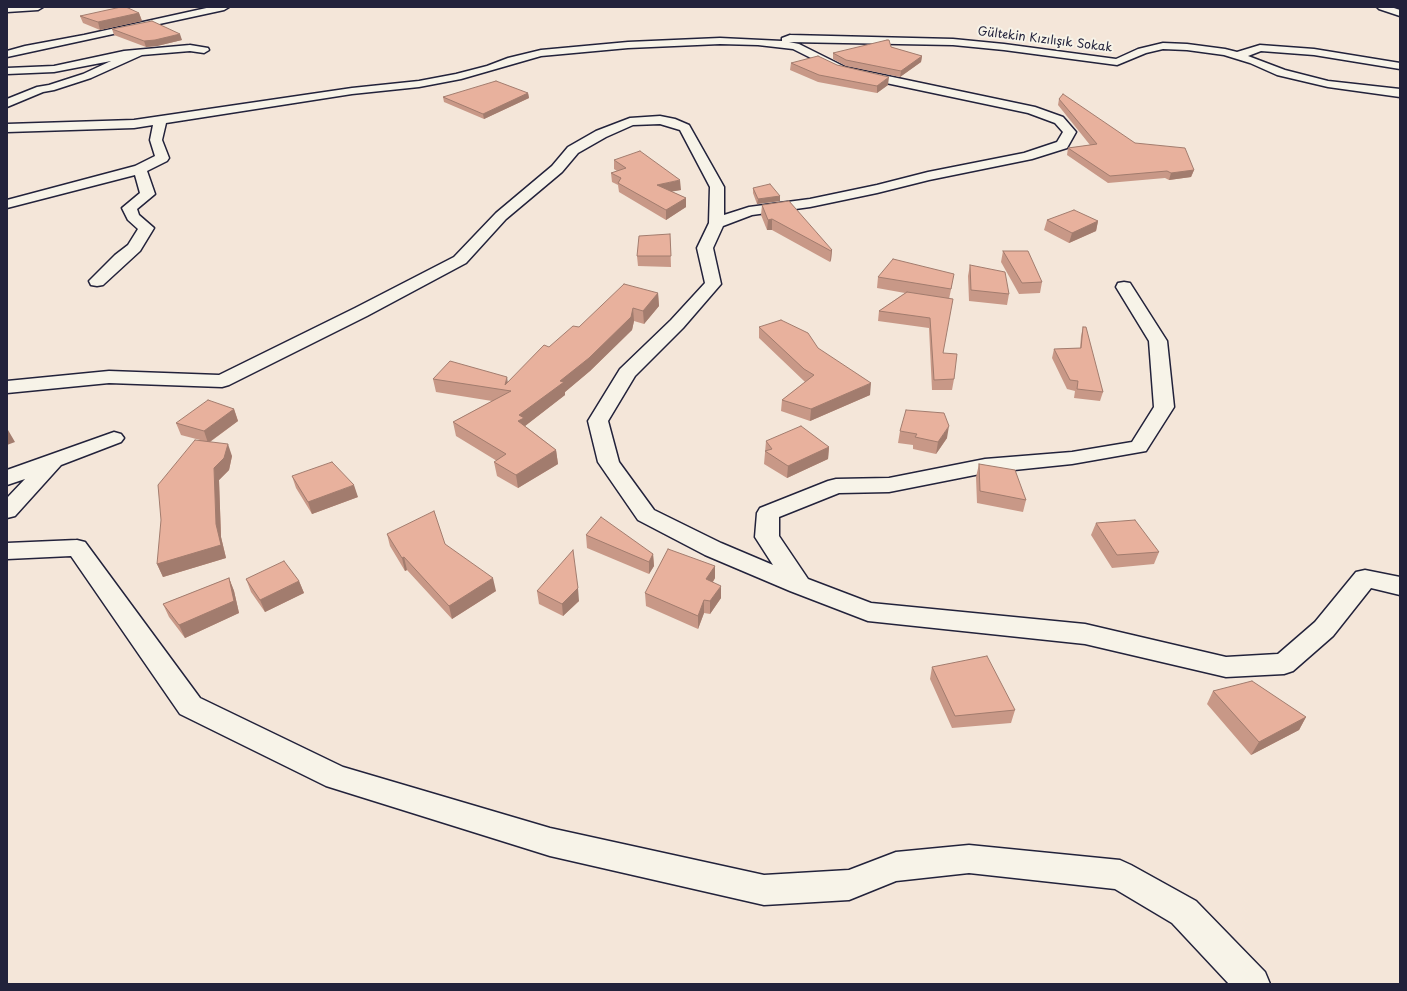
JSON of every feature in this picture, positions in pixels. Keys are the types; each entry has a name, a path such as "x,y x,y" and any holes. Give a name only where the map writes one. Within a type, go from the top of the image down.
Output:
{"street":[{"path":"7,9 38,7"},
{"path":"7,54 224,7"},
{"path":"1382,7 1400,13"},
{"name":"Gültekin Kızılışık Sokak","path":"776,44 790,38 953,42 1004,47 1117,62 1142,51 1163,46 1217,51 1237,56 1281,73 1321,83 1400,93"},
{"path":"7,128 67,128 134,124 352,91 419,84 464,75 491,68 512,60 541,53 628,45 720,40 796,46 841,69 886,80 1031,110 1059,120 1070,132 1062,145 1027,156 928,176 877,189 810,203 749,210 717,223"},
{"path":"7,71 54,69 140,52 190,48 204,50"},
{"path":"1237,56 1260,48 1314,52 1400,66"},
{"path":"7,95 50,88 87,76 140,52"},
{"path":"7,103 41,89"},
{"path":"7,204 140,169 162,158 156,140 160,120"},
{"path":"7,387 109,378 222,381 361,312 460,260 501,216 557,169 573,150 601,134 630,122 660,120 671,122 685,128 716,187 717,223 705,248 713,284 677,324 628,373 598,421 609,462 646,515 714,549 868,612 1085,634 1226,667 1284,664 1324,629 1365,578 1400,586"},
{"path":"97,281 134,248 146,228 133,217 129,208 148,194 140,169"},
{"path":"799,585 767,537 768,513 836,486 889,485 985,466 1072,458 1139,447 1164,406 1158,341 1124,287"},
{"path":"7,478 114,438"},
{"path":"7,511 55,460"},
{"path":"7,551 77,548 190,706 336,777 550,842 764,890 849,885 896,867 969,859 1120,875 1184,912 1253,984"}],"building":[{"path":"126,7 139,13 98,22 80,16"},
{"path":"152,21 180,34 144,41 112,29"},
{"path":"889,40 891,47 922,56 901,71 846,60 833,53"},
{"path":"818,56 837,65 889,77 877,86 819,75 791,63"},
{"path":"496,81 528,93 483,114 443,97"},
{"path":"1063,94 1135,143 1185,148 1194,170 1171,173 1167,171 1110,176 1068,148 1097,144 1059,99"},
{"path":"640,151 680,180 657,185 686,198 666,210 618,183 621,178 611,173 626,168 614,160"},
{"path":"770,184 780,196 758,199 753,188"},
{"path":"789,201 832,250 831,251 772,219 768,220 762,205"},
{"path":"1074,210 1098,221 1072,233 1047,220"},
{"path":"670,234 671,256 637,256 639,236"},
{"path":"1003,251 1028,251 1042,282 1022,283"},
{"path":"893,259 954,274 951,289 878,277"},
{"path":"970,265 1005,272 1009,294 971,290"},
{"path":"624,284 658,293 643,311 633,308 631,317 589,358 560,381 564,382 519,415 524,418 518,421 556,450 516,475 494,462 506,454 453,422 511,391 433,379 450,361 507,377 505,385 544,345 549,347 573,326 579,327"},
{"path":"907,292 953,299 943,353 957,354 954,379 934,380 930,318 879,311"},
{"path":"781,320 808,333 818,348 871,383 811,409 782,400 814,375 804,369 759,327"},
{"path":"1083,327 1086,327 1103,392 1077,389 1078,381 1070,380 1054,349 1081,348"},
{"path":"208,400 234,409 204,431 176,423"},
{"path":"906,410 944,413 949,426 938,442 915,437 917,434 900,431"},
{"path":"801,426 829,447 788,466 765,451 772,449 766,441"},
{"path":"195,440 228,444 224,458 214,468 216,524 221,545 157,564 161,520 158,485"},
{"path":"332,462 354,485 308,502 292,476"},
{"path":"979,464 1015,470 1026,500 980,491"},
{"path":"434,511 445,544 493,578 449,606 404,557 402,558 387,534"},
{"path":"601,517 653,554 649,562 586,535"},
{"path":"1135,520 1159,552 1117,555 1096,523"},
{"path":"668,549 715,566 706,579 721,586 710,601 704,600 698,616 645,593"},
{"path":"573,550 578,588 562,604 537,591"},
{"path":"284,561 299,581 260,600 246,579"},
{"path":"229,578 234,601 179,625 163,604"},
{"path":"987,656 1015,710 955,716 932,667"},
{"path":"1252,681 1306,717 1259,742 1213,691"}]}
